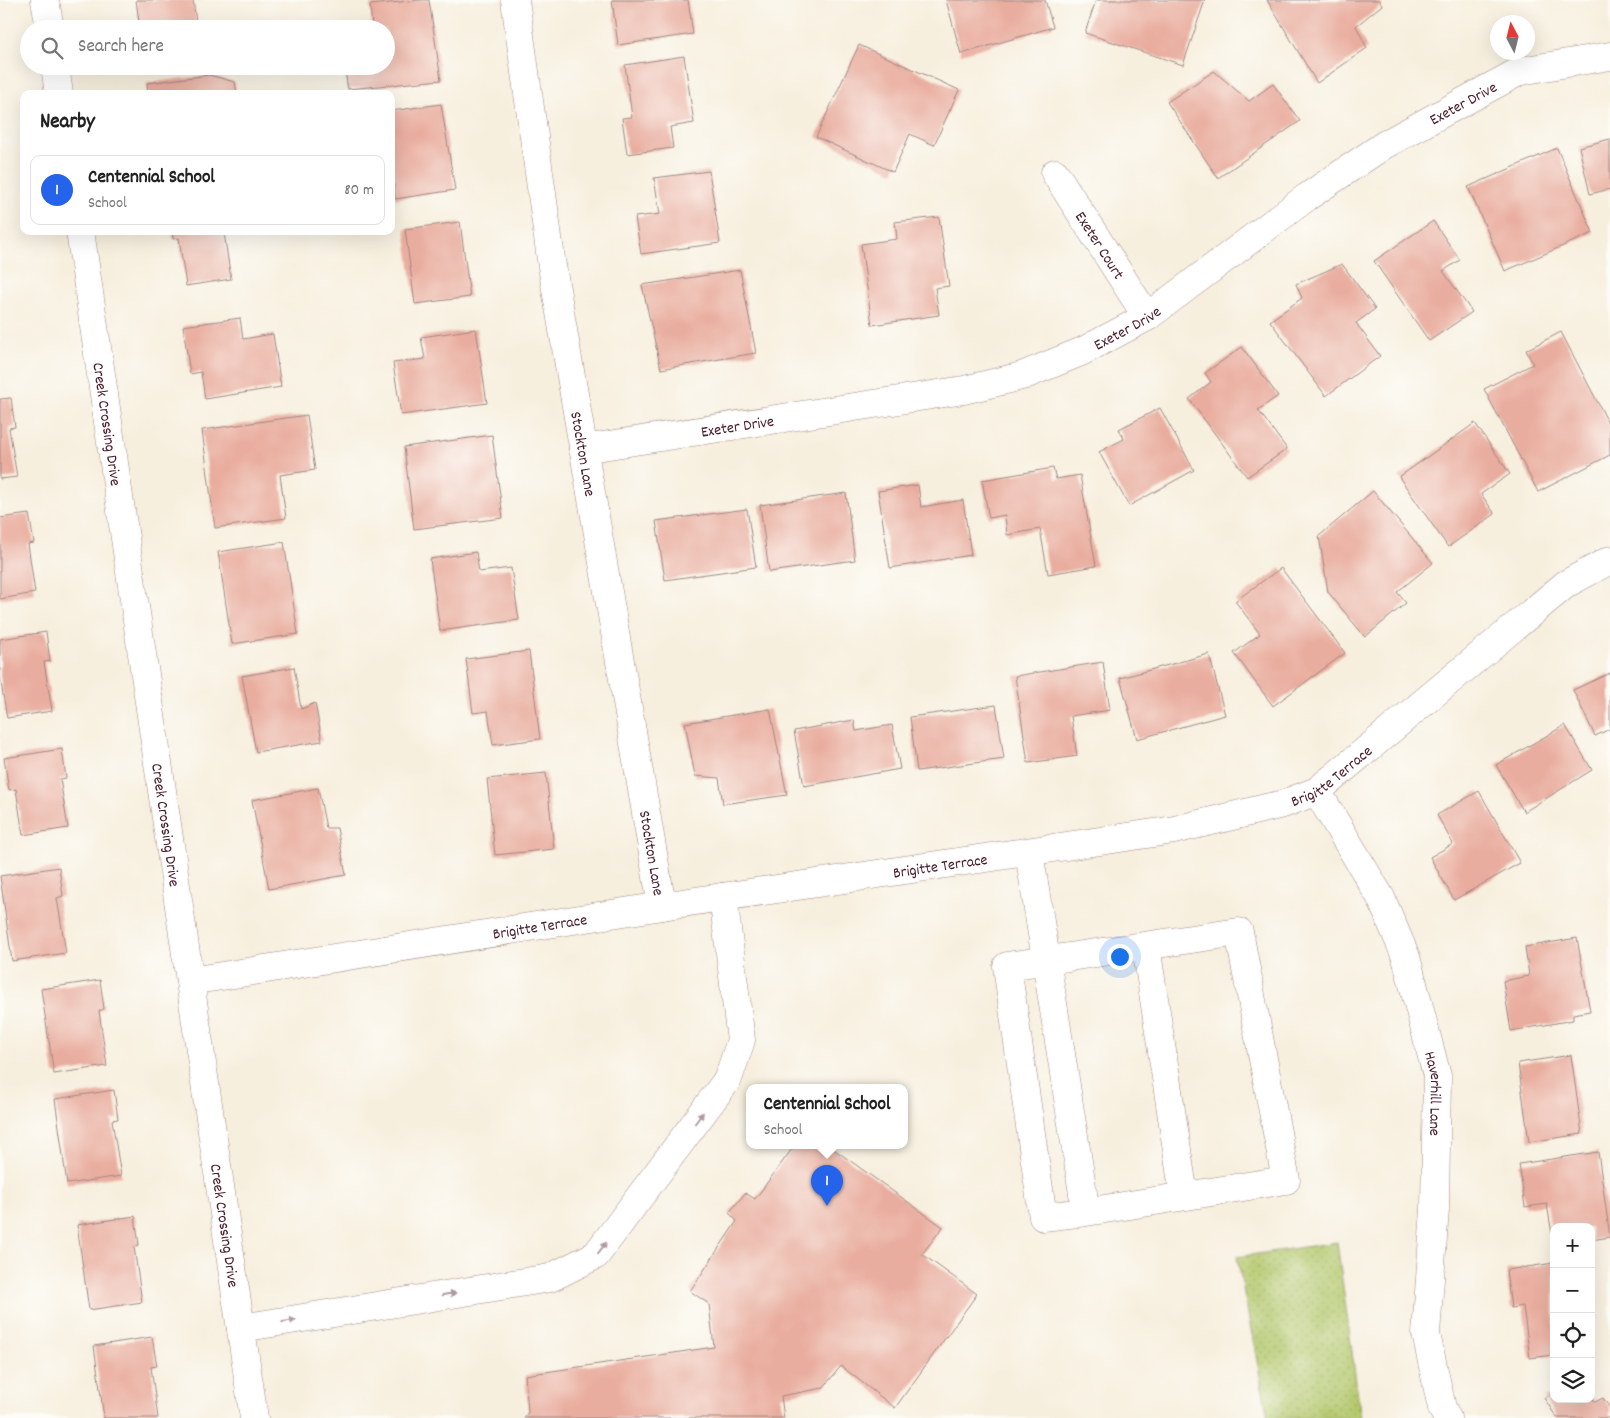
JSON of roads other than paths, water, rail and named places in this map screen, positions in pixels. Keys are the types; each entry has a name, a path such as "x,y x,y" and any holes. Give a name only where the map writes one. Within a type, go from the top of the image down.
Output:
{"street":[{"path":"45,0 48,20"},
{"name":"Stockton Lane","path":"515,0 552,266 662,906"},
{"name":"Exeter Drive","path":"584,449 964,390 1022,376 1083,351 1147,317 1307,197 1384,145 1520,71 1610,56"},
{"path":"56,75 58,90"},
{"name":"Exeter Court","path":"1055,173 1147,317"},
{"name":"Creek Crossing Drive","path":"81,235 254,1418"},
{"name":"Brigitte Terrace","path":"190,981 662,906 1174,830 1283,804 1317,790 1566,584 1610,560"},
{"name":"Haverhill Lane","path":"1317,790 1382,898 1406,957 1437,1076 1435,1209 1426,1334 1442,1408 1447,1418"},
{"path":"1029,852 1086,1212"},
{"path":"241,1328 550,1278 596,1255 728,1079 740,1040 723,897"},
{"path":"1239,932 1286,1180 1086,1212 1042,1217 1007,966 1046,961 1239,932"},
{"path":"1146,946 1184,1196"}],"place":[{"name":"Centennial School","path":"827,1206"}]}
